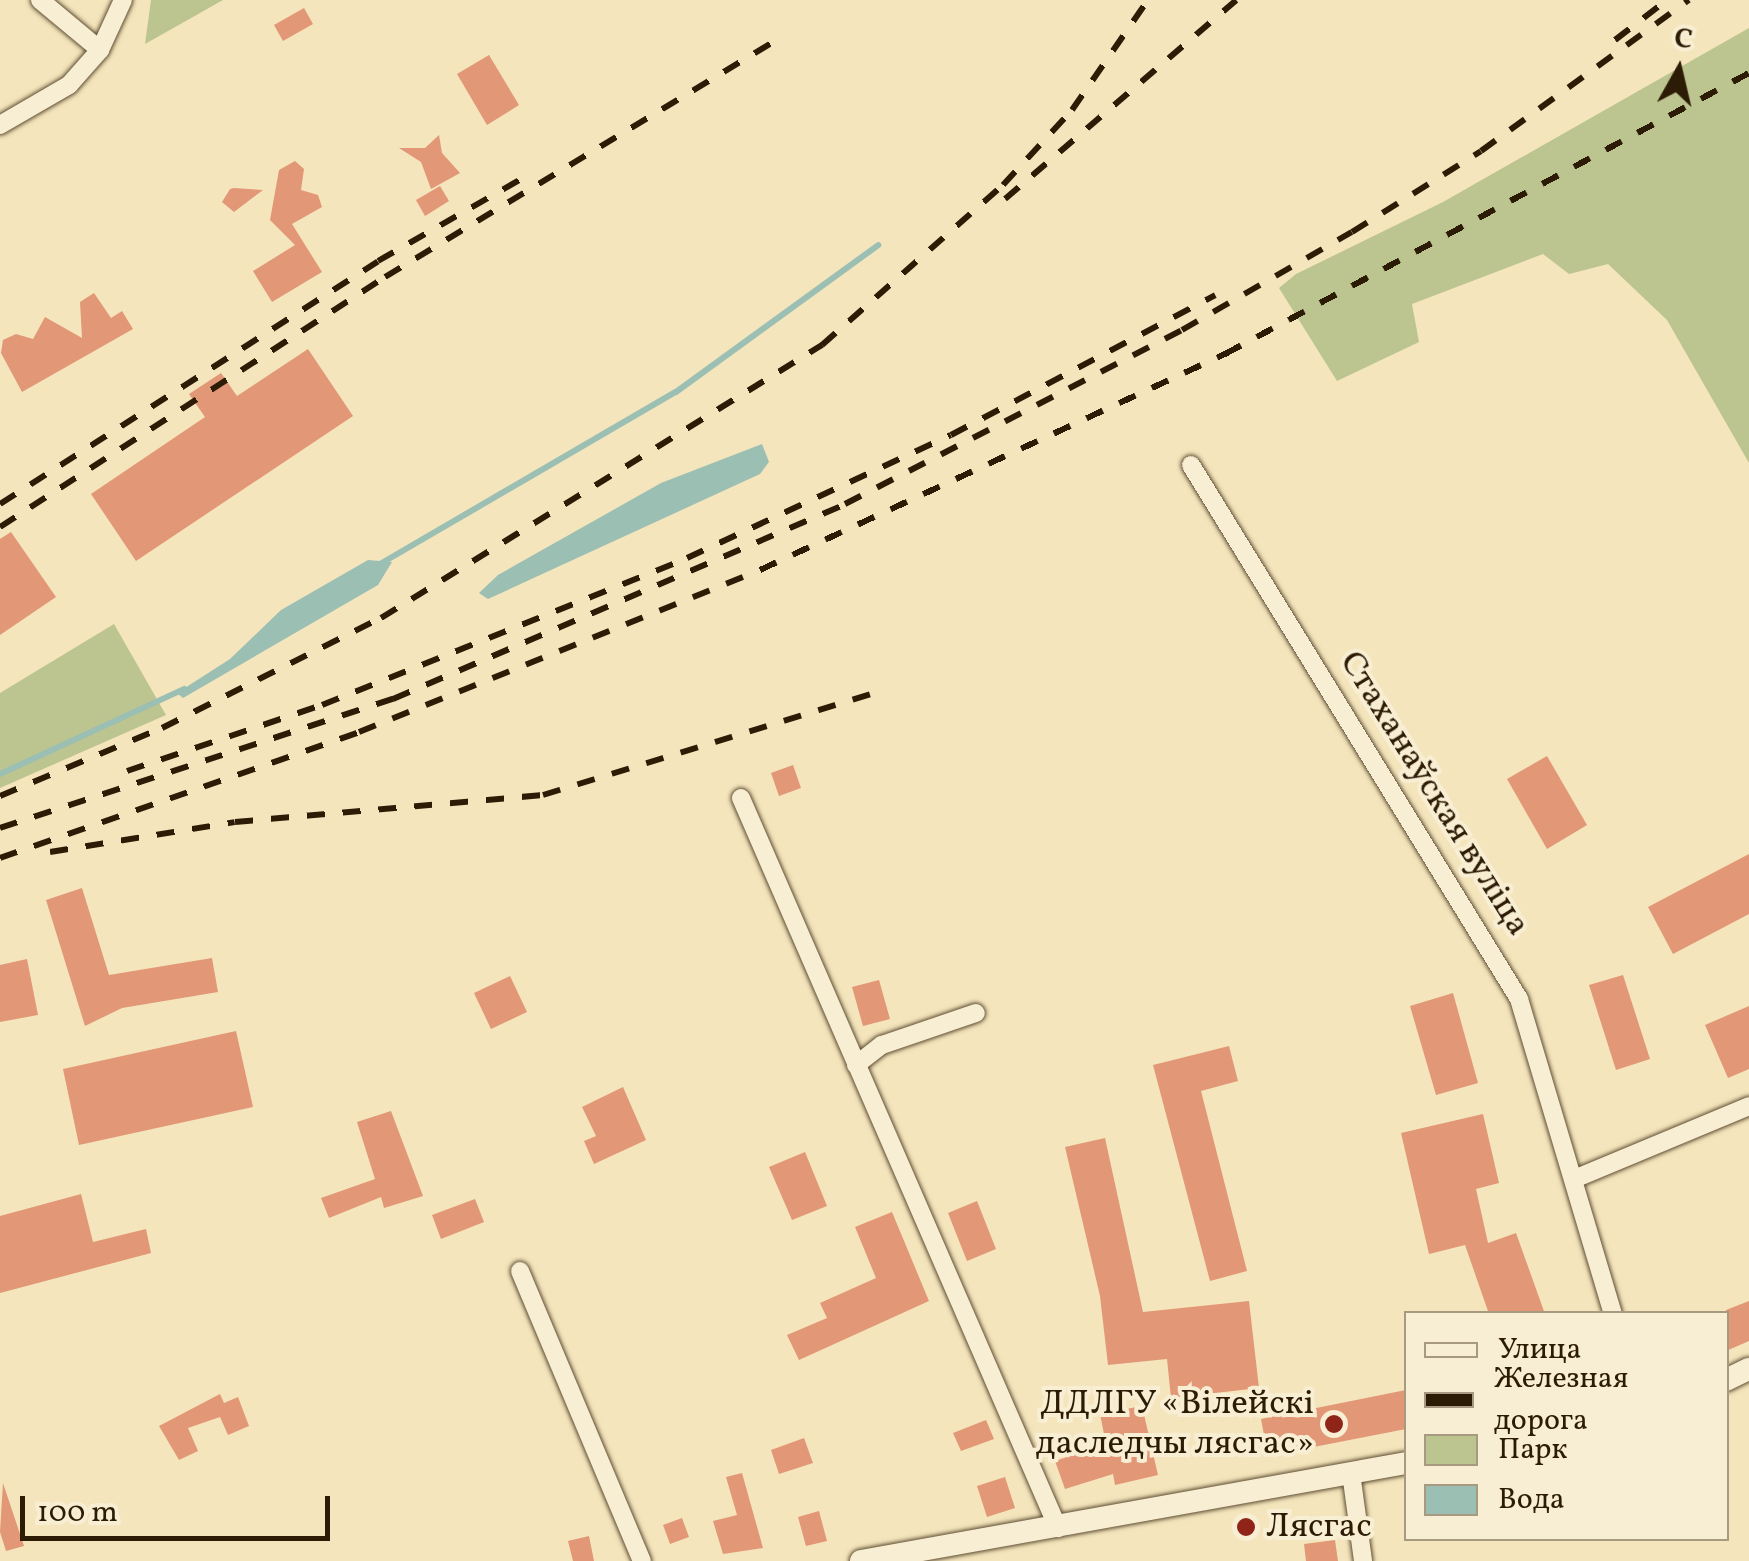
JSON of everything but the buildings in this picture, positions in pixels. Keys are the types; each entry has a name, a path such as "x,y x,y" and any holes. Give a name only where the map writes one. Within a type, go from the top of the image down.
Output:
{"street":[{"path":"40,0 100,50"},
{"path":"0,125 69,85 100,50 122,0"},
{"name":"Стаханаўская вуліца","path":"1191,465 1519,999 1612,1311"},
{"path":"742,798 1058,1528"},
{"path":"856,1065 882,1044 976,1012"},
{"path":"1574,1179 1749,1106"},
{"path":"520,1271 642,1561"},
{"path":"860,1561 1404,1462"},
{"path":"1351,1473 1362,1561"}],"green space":[{"path":"151,0 223,0 145,44"},
{"path":"1749,28 1749,463 1667,320 1608,264 1569,274 1543,254 1412,304 1419,342 1337,381 1279,288 1296,274 1443,202"},
{"path":"114,624 166,715 0,788 0,693"}],"water":[{"path":"762,444 769,462 760,474 488,599 479,593 498,575 661,483"},
{"path":"368,560 392,562 378,585 183,698 177,693 230,659 281,610"}],"waterway":[{"path":"380,564 676,392 878,245"},
{"path":"0,774 184,689"}],"railway":[{"path":"0,796 162,728 381,618 822,345 1003,185 1072,110 1148,0"},
{"path":"1005,199 1236,0"},
{"path":"1615,40 1667,0"},
{"path":"0,828 393,699 845,504 1182,330 1352,232 1481,151 1689,0"},
{"path":"0,527 385,277 777,40"},
{"path":"0,858 359,732 760,570 1225,354 1749,73"},
{"path":"0,504 378,261 521,179"},
{"path":"127,771 322,705 687,558 951,435 1215,295"},
{"path":"50,852 235,822 543,795 875,693"}],"place":[{"name":"ДДЛГУ «Вілейскі даследчы лясгас»","path":"1334,1424"},
{"name":"Лясгас","path":"1246,1527"}]}
